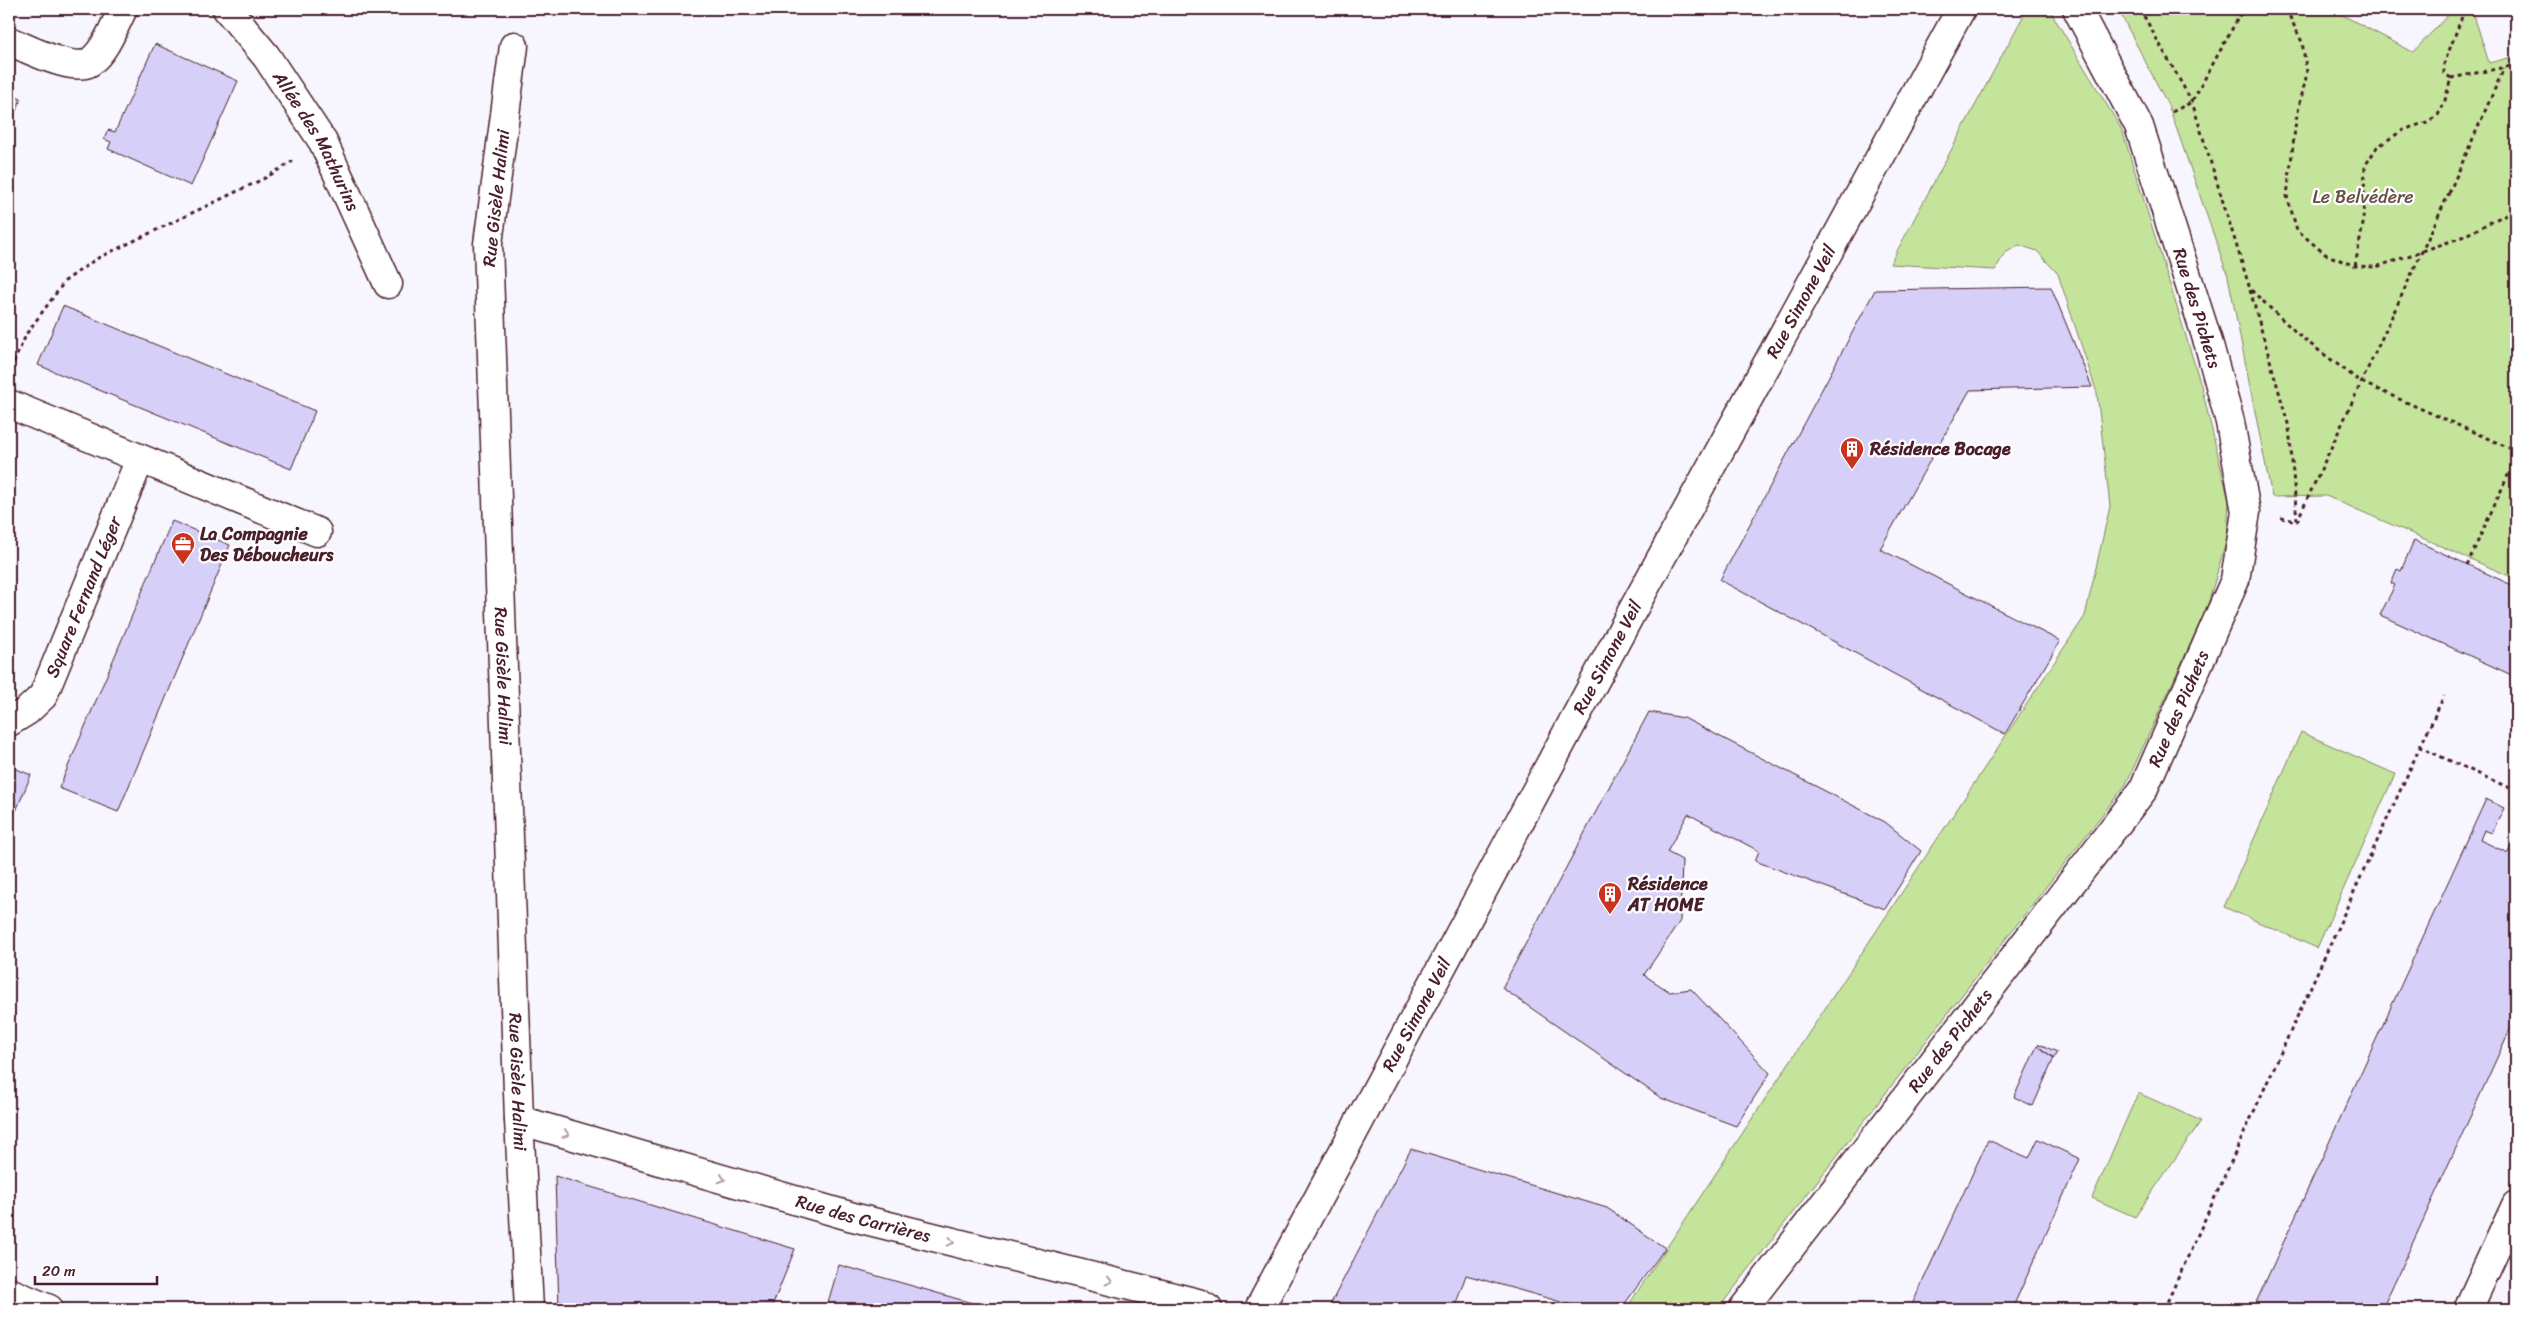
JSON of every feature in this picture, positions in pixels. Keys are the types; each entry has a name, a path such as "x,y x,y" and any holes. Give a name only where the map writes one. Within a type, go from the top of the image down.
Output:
{"street":[{"path":"9,41 71,66 89,63 103,49 123,9"},
{"name":"Allée des Mathurins","path":"227,9 266,56 323,142 388,284"},
{"name":"Rue Simone Veil","path":"1259,1309 1630,615 1961,9"},
{"name":"Rue des Pichets","path":"1743,1309 2143,790 2235,580 2246,512 2230,422 2212,355 2139,126 2077,9"},
{"name":"Rue Gisèle Halimi","path":"514,46 488,244 519,1120 529,1309"},
{"path":"9,404 317,532"},
{"name":"Square Fernand Léger","path":"9,722 27,711 43,696 140,459"},
{"name":"Rue des Carrières","path":"519,1120 853,1217 1198,1303 1208,1309"},
{"path":"2468,1309 2516,1205"},
{"path":"9,1292 49,1309"}],"path":[{"path":"2140,9 2192,102 2250,289 2289,427 2297,521"},
{"path":"2173,111 2192,102 2244,9"},
{"path":"2286,9 2302,42 2307,73 2296,120 2287,196 2297,230 2324,254 2355,266 2376,267 2460,238 2516,209"},
{"path":"2465,9 2444,64 2444,73 2451,78 2516,65"},
{"path":"2297,521 2449,193 2504,68"},
{"path":"2355,266 2362,224 2365,166 2377,148 2403,130 2427,122 2438,115 2444,104 2451,78"},
{"path":"9,374 27,333 65,281 96,259 265,178 323,142"},
{"path":"2250,289 2300,337 2361,382 2516,451"},
{"path":"2467,564 2516,458"},
{"path":"2246,512 2297,521"},
{"path":"2164,1309 2444,696"},
{"path":"2420,747 2516,790"}],"green space":[{"path":"2027,9 2049,9 2122,130 2201,385 2229,501 2227,538 2207,608 2126,784 1718,1309 1626,1309 2085,616 2110,506 2097,393 2058,274 2037,251 2019,245 2005,253 1995,270 1890,264"},
{"name":"Le Belvédère","path":"2118,9 2331,9 2413,52 2454,9 2472,9 2489,63 2516,56 2516,579 2326,496 2272,497 2228,276 2169,107"},
{"path":"2301,732 2395,774 2317,948 2224,907"},
{"path":"2138,1093 2201,1121 2135,1217 2092,1198"}],"building":[{"path":"155,44 238,81 191,186 108,149 111,142 104,139 108,130 115,132"},
{"path":"9,94 21,99 9,128"},
{"name":"Résidence Bocage","path":"2051,287 2092,387 1970,390 1880,549 2060,641 2005,734 1720,580 1875,290"},
{"path":"63,306 315,411 291,469 38,365"},
{"path":"172,521 230,545 118,812 59,788"},
{"path":"2414,540 2516,587 2516,677 2380,615 2395,585 2391,583 2397,569 2401,571"},
{"name":"Résidence AT HOME","path":"1649,712 1684,718 1885,822 1921,851 1885,909 1755,861 1759,851 1688,814 1667,852 1682,860 1680,921 1644,975 1670,992 1691,989 1770,1073 1736,1126 1661,1098 1502,988"},
{"path":"9,766 31,775 9,828"},
{"path":"2486,799 2504,808 2492,833 2484,830 2480,840 2508,853 2514,839 2516,840 2516,1016 2420,1227 2382,1309 2253,1309"},
{"path":"2039,1044 2057,1052 2054,1058 2037,1046"},
{"path":"2037,1046 2054,1058 2033,1106 2014,1097"},
{"path":"2038,1139 2080,1159 2012,1309 1910,1309 1988,1140 2029,1158"},
{"path":"1411,1149 1607,1208 1665,1248 1621,1309 1586,1309 1466,1275 1454,1309 1328,1309"},
{"path":"555,1176 795,1249 771,1309 559,1309"},
{"path":"839,1265 993,1309 826,1309"}],"place":[{"name":"Résidence Bocage","path":"1852,470"},
{"name":"La Compagnie Des Déboucheurs","path":"183,565"},
{"name":"Résidence AT HOME","path":"1610,915"}]}
